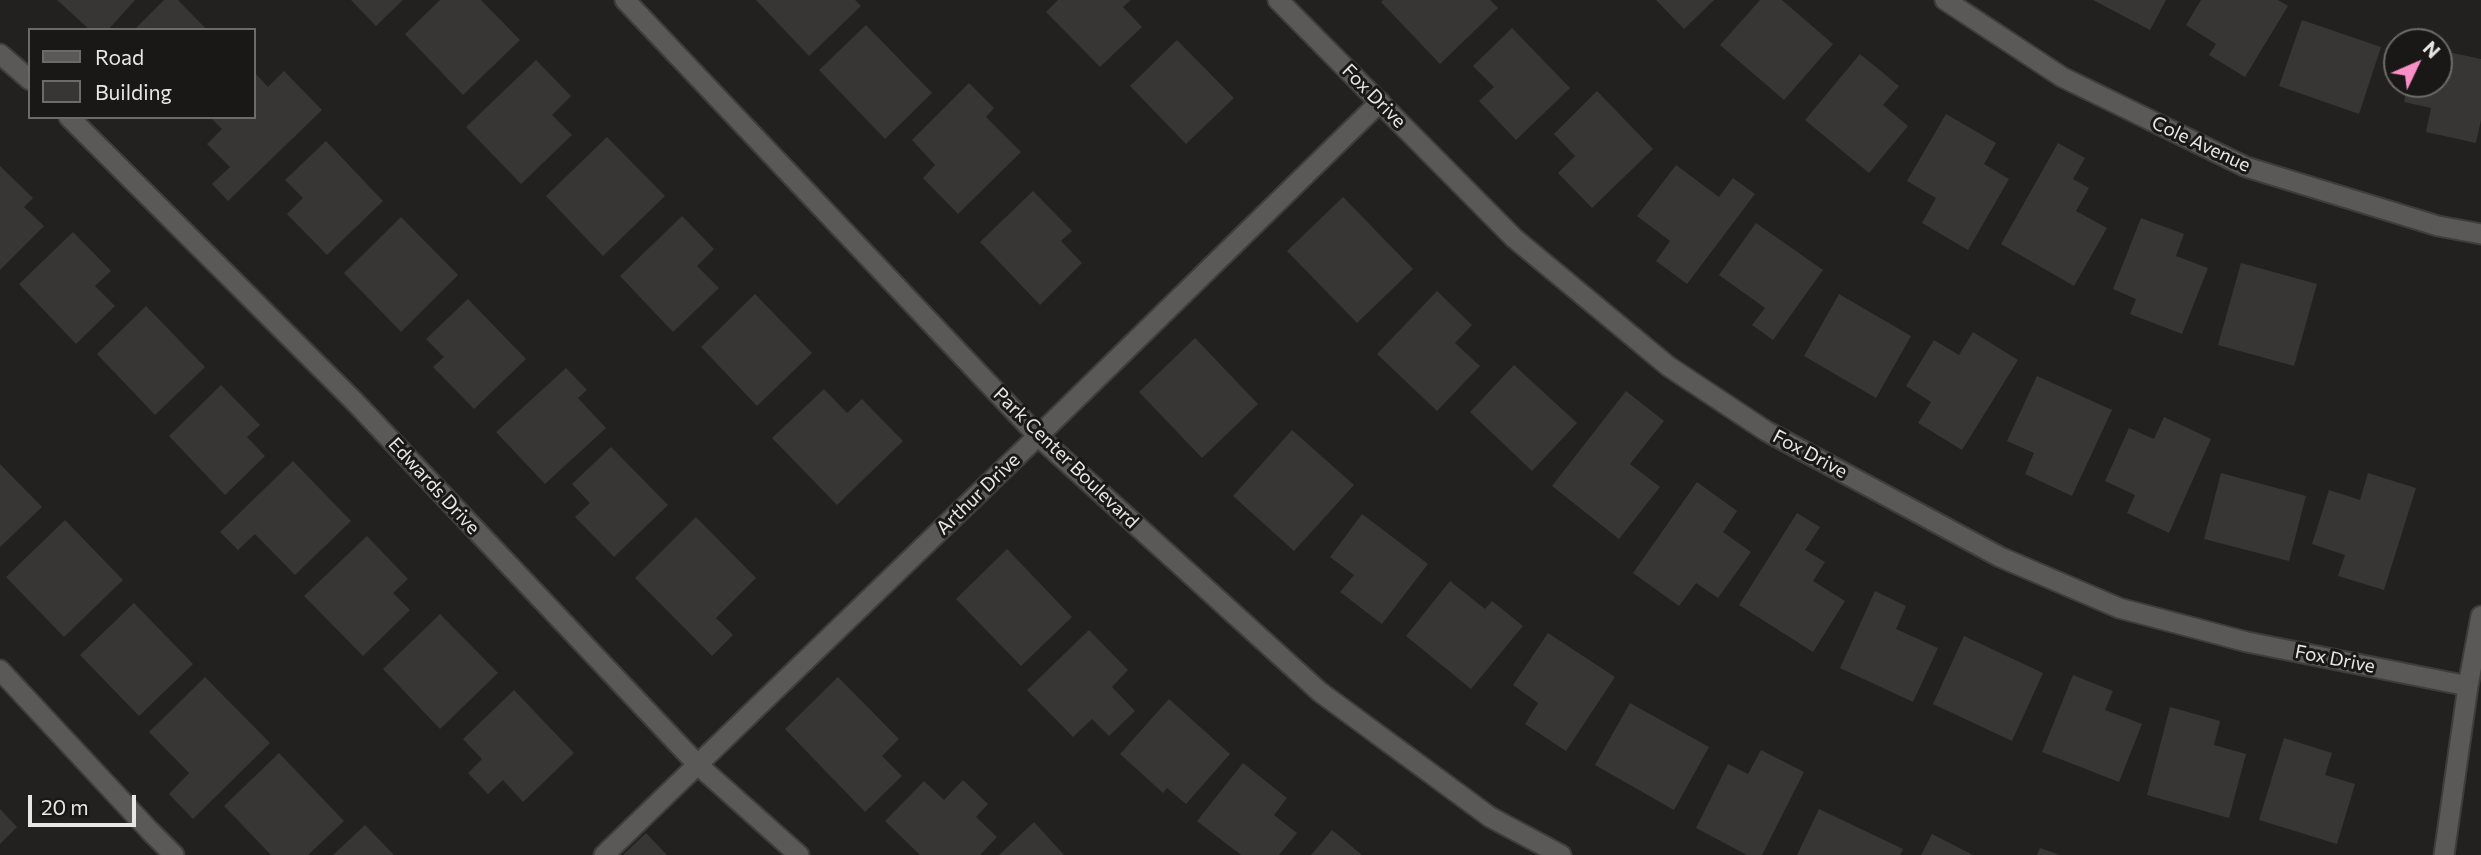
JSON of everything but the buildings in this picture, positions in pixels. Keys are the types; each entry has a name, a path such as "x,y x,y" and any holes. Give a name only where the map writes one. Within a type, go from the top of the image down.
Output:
{"street":[{"name":"Park Center Boulevard","path":"625,0 1038,436 1320,692 1490,817 1561,855"},
{"name":"Fox Drive","path":"1278,0 1514,238 1668,366 1766,430 2000,557 2119,608 2247,642 2468,686"},
{"name":"Cole Avenue","path":"1945,0 2062,77 2246,167 2438,226 2481,234"},
{"path":"0,54 28,78"},
{"name":"Arthur Drive","path":"604,855 1380,102"},
{"name":"Edwards Drive","path":"71,119 354,401 698,765 799,855"},
{"path":"2444,855 2468,686 2481,617"},
{"path":"0,670 174,855"}]}
